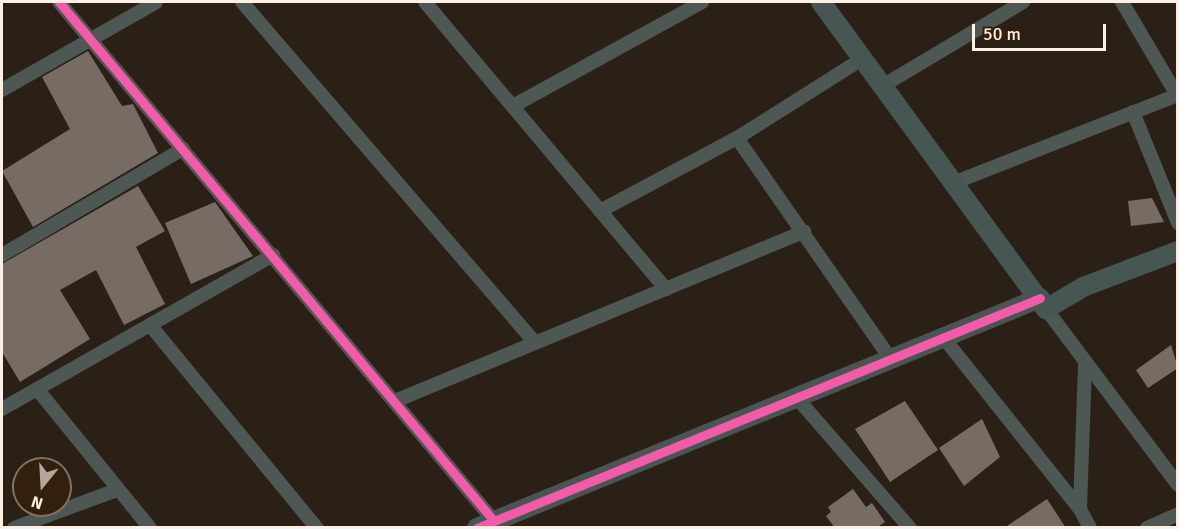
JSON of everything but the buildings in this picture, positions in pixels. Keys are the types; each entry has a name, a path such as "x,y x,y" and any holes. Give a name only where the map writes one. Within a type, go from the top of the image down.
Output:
{"street":[{"path":"59,2 395,401 485,524 943,337 1043,303 1178,251"},
{"path":"2,90 156,2"},
{"path":"242,2 534,342"},
{"path":"425,2 666,289"},
{"path":"513,106 702,2"},
{"path":"821,2 1043,303 1085,365 1178,485"},
{"path":"884,85 1023,2"},
{"path":"953,183 1177,95 1122,2"},
{"path":"600,211 737,138 862,59"},
{"path":"1132,112 1178,223"},
{"path":"737,138 890,358"},
{"path":"2,255 183,149"},
{"path":"395,401 804,232"},
{"path":"2,409 273,255"},
{"path":"150,325 317,528"},
{"path":"943,337 1080,509 1090,528"},
{"path":"1080,509 1085,365"},
{"path":"37,389 150,528"},
{"path":"796,397 910,528"},
{"path":"14,528 117,489"},
{"path":"1147,528 1178,514"}],"cycle path":[{"path":"59,2 494,521"},
{"path":"477,528 1040,298"}]}
